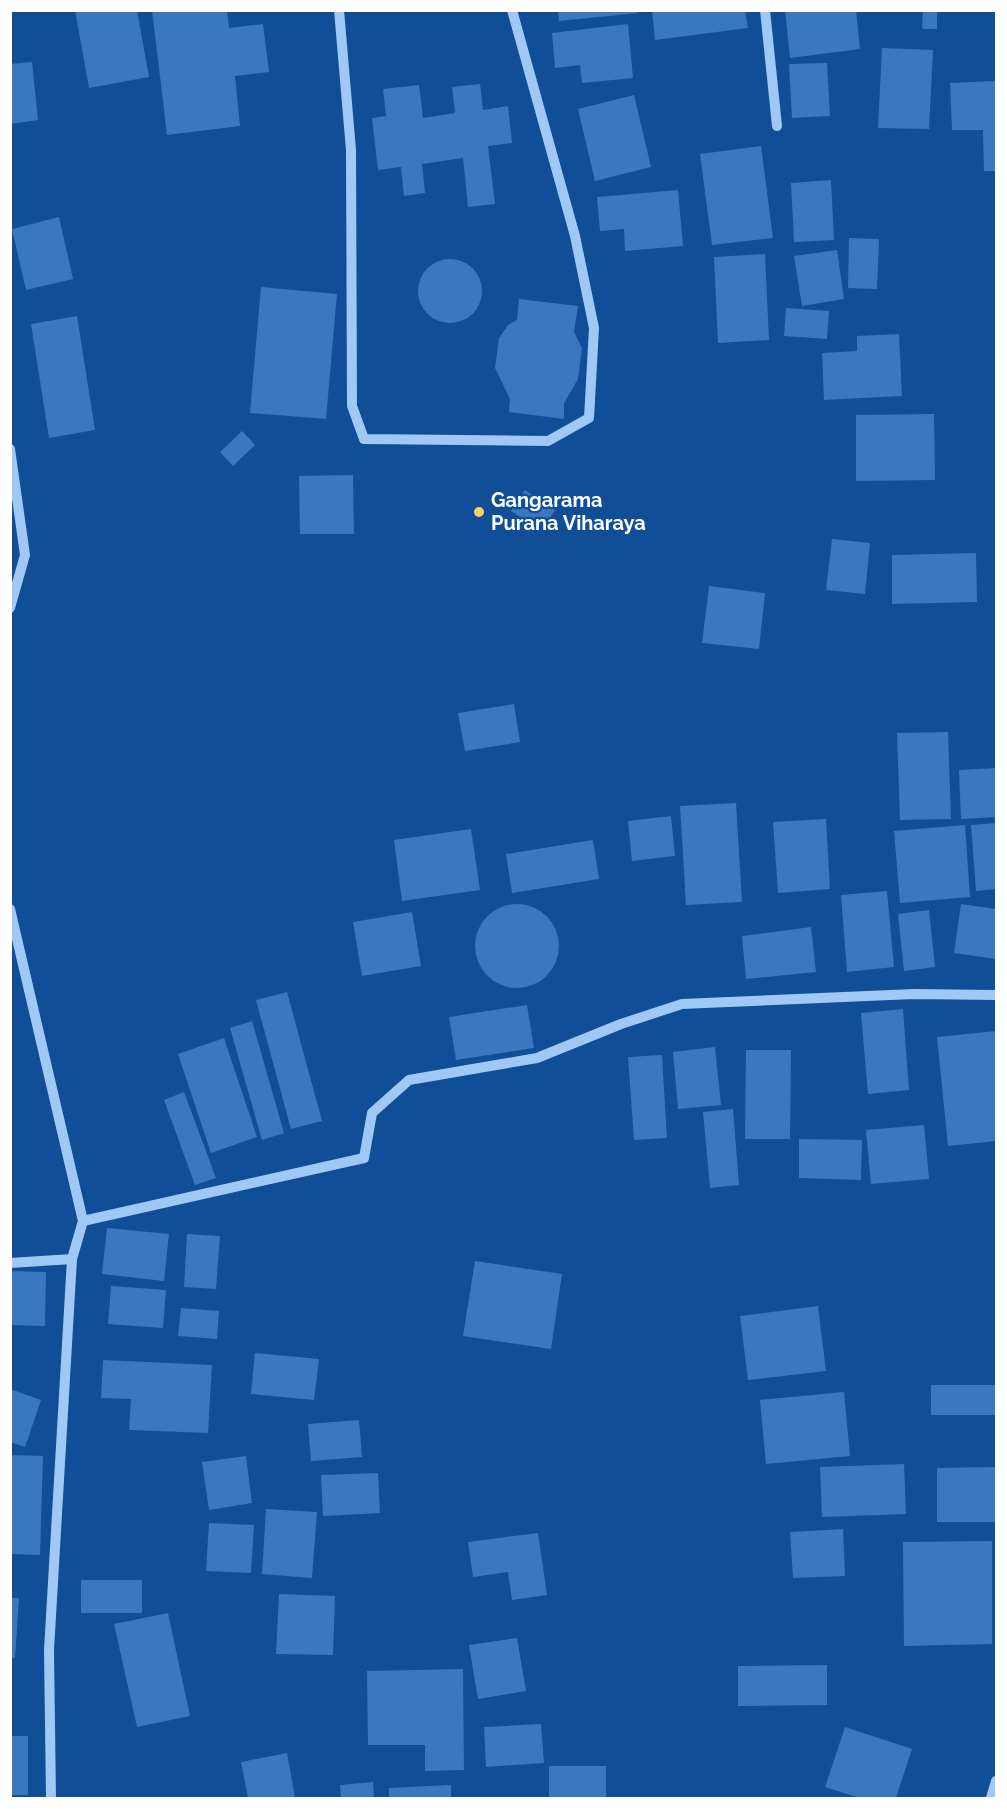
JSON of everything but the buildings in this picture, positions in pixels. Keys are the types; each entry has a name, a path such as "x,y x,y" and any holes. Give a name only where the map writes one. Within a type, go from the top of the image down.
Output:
{"street":[{"path":"339,10 351,150 352,406 364,439 548,441 589,418 594,328 575,236 512,10"},
{"path":"765,10 777,126"},
{"path":"10,449 25,555 10,608"},
{"path":"10,909 83,1221 72,1258 49,1650 51,1798"},
{"path":"83,1221 364,1158 372,1113 410,1080 537,1058 621,1024 681,1004 914,994 996,995"},
{"path":"10,1263 72,1258"},
{"path":"991,1798 996,1781"}],"place":[{"name":"Gangarama Purana Viharaya","path":"479,512"}]}
